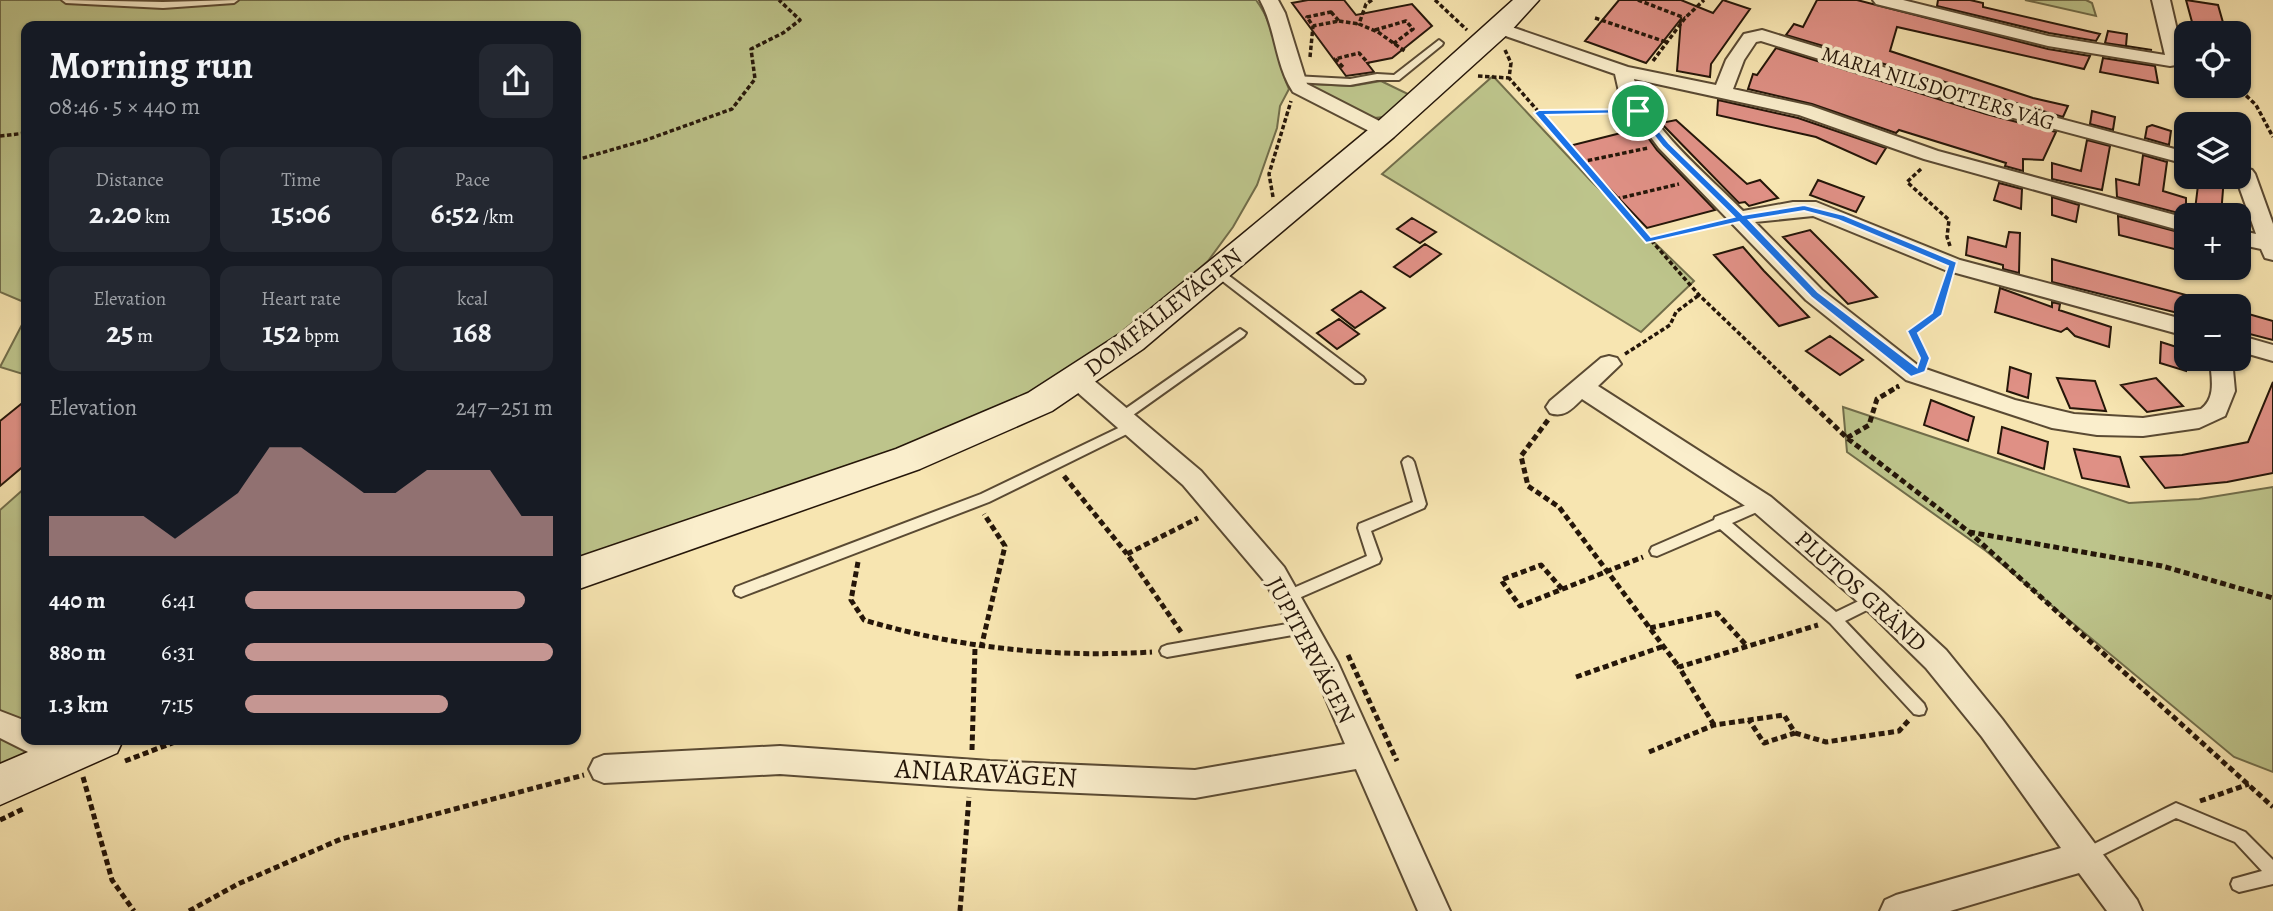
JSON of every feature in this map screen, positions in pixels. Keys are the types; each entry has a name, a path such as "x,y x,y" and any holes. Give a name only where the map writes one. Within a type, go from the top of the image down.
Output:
{"street":[{"path":"1269,0 1301,82 1384,131"},
{"name":"DOMFÄLLEVÄGEN","path":"581,572 954,441 1040,402 1132,341 1384,131 1493,34 1527,0"},
{"path":"1882,0 2048,41 2170,61 2174,55 2161,0"},
{"path":"1493,34 1633,74 1804,110 1931,155 2174,222"},
{"name":"MARIA NILSDOTTERS VÄG","path":"1722,93 1735,60 1750,38 1762,36 1994,107 2174,155"},
{"path":"1633,74 1629,96 1666,145 1741,218 1814,295 1914,374 1929,376 1988,400 2053,421 2087,428 2118,429 2199,421 2215,412 2224,398 2222,371"},
{"path":"2251,189 2272,247"},
{"path":"1741,218 1793,209 1816,209 1953,265 2174,325"},
{"path":"2251,241 2272,247"},
{"path":"2251,347 2273,353"},
{"path":"1558,407 1608,364"},
{"name":"JUPITERVÄGEN","path":"1077,379 1192,478 1275,575 1328,672 1434,911"},
{"name":"PLUTOS GRÄND","path":"1581,387 1762,504 1874,600 1936,659 2126,911"},
{"path":"0,724 21,733"},
{"path":"0,785 50,748 70,745"},
{"name":"ANIARAVÄGEN","path":"604,769 780,760 1195,784 1364,754"},
{"path":"1896,911 2085,856"}],"lane":[{"path":"66,0 163,5 234,0"},
{"path":"1301,82 1396,78 1439,43"},
{"path":"1216,270 1359,380"},
{"path":"741,591 976,501 1056,466 1127,422 1240,333"},
{"path":"1287,597 1374,559 1364,528 1420,504 1408,462"},
{"path":"1657,551 1762,504"},
{"path":"1720,521 1835,619 1919,709"},
{"path":"1835,619 1874,600"},
{"path":"1167,651 1304,627"},
{"path":"2085,856 2176,810 2240,837 2273,874 2239,884"}],"path":[{"path":"581,159 646,140 732,109 755,79 751,49 768,38 793,30 800,20 779,0"},
{"path":"1361,0 1366,4"},
{"path":"1359,24 1366,4 1372,0"},
{"path":"1436,0 1473,36 1493,34 1511,63 1509,78"},
{"path":"1638,0 1685,18"},
{"path":"1633,74 1704,0"},
{"path":"1313,26 1307,17 1331,12 1339,21"},
{"path":"1595,18 1666,42"},
{"path":"1313,26 1339,21 1359,24 1375,30 1419,59"},
{"path":"1375,30 1381,26 1406,21 1413,29 1393,44"},
{"path":"1265,207 1273,198 1269,174 1285,114 1301,82 1313,26"},
{"path":"1345,69 1335,59 1359,53 1380,77"},
{"path":"1357,67 1369,64"},
{"path":"1477,76 1509,78 1699,295 1847,438 1969,532 2273,807"},
{"path":"2249,98 2256,105 2273,137"},
{"path":"1539,113 1638,111"},
{"path":"0,136 21,134"},
{"path":"1581,162 1666,145"},
{"path":"1847,438 1870,425 1877,399 1909,381 1922,369 1925,358 1912,331 1937,315 1953,265 1947,237 1949,220 1907,183 1931,155"},
{"path":"1615,199 1700,179"},
{"path":"1649,241 1741,218"},
{"path":"1608,364 1670,325 1676,312 1699,295"},
{"path":"1558,407 1521,456 1528,486 1559,507 1679,667 1714,725"},
{"path":"1056,466 1127,554 1192,646"},
{"path":"960,911 978,648 1005,546 976,501"},
{"path":"1127,554 1218,508"},
{"path":"1969,532 2162,566 2273,598"},
{"path":"855,548 859,566 851,600 864,620 908,635 978,648 1100,656 1167,651"},
{"path":"1562,589 1541,565 1501,580 1520,606 1657,551"},
{"path":"1650,628 1717,613 1746,646"},
{"path":"1679,667 1835,619"},
{"path":"1576,677 1664,646"},
{"path":"1749,720 1764,743 1795,733 1826,742 1899,731 1919,709"},
{"path":"1649,752 1714,725 1784,715 1795,733"},
{"path":"50,748 85,779 112,880 134,911"},
{"path":"189,911 238,884 341,839 604,769"},
{"path":"2176,810 2249,784"}],"green space":[{"path":"0,0 1256,0 1268,22 1289,89 1280,106 1277,128 1257,185 1233,227 1208,261 1132,328 1031,392 909,448 581,561 581,21 21,21 21,301 0,292"},
{"path":"2025,0 2086,0 2092,3 2096,16"},
{"path":"1493,76 1591,181 1694,281 1641,332 1382,174"},
{"path":"1381,81 1410,95 1384,117 1374,118 1310,88 1309,84 1352,86"},
{"path":"21,327 21,373 0,367"},
{"path":"1843,407 2129,503 2199,499 2273,487 2273,772 2234,757 1986,551 1847,452"},
{"path":"21,491 21,745 60,745 0,772 0,510"}],"building":[{"path":"1344,0 1356,15 1412,4 1432,26 1392,58 1367,63 1374,72 1346,76 1292,3"},
{"path":"1619,0 1681,0 1713,13 1723,0 1750,9 1711,64 1710,77 1677,71 1681,19 1646,63 1585,41"},
{"path":"1817,0 1857,0 2048,49 2090,56 2084,69 1897,27 1890,51 2033,98 2068,106 2063,117 1786,35 1794,24 1803,27"},
{"path":"1938,0 1970,0 1983,3 1983,7 2100,34 2096,41 2049,33 1937,6"},
{"path":"2186,0 2218,5 2223,21 2192,21"},
{"path":"2108,31 2127,34 2126,46 2152,50 2105,43"},
{"path":"1776,48 1986,114 2056,132 2043,160 2023,159 2023,171 2005,166 2006,163 1899,130 1896,133 1812,104 1748,89 1753,74 1757,75"},
{"path":"2103,58 2155,66 2158,83 2100,72"},
{"path":"1718,100 1798,118 1886,148 1876,164 1816,137 1717,115"},
{"path":"2092,111 2115,117 2113,130 2090,124"},
{"path":"1676,120 1747,184 1760,180 1778,198 1749,206 1745,202 1739,203 1661,123"},
{"path":"2152,125 2171,131 2169,145 2145,138 2147,127"},
{"path":"1641,128 1657,150 1715,210 1647,228 1569,146"},
{"path":"2087,140 2110,146 2102,190 2052,179 2052,163 2081,171"},
{"path":"2143,155 2167,162 2163,191 2186,198 2186,203 2174,203 2174,212 2117,197 2116,179 2139,185"},
{"path":"1818,180 1864,197 1856,212 1810,195"},
{"path":"1999,183 2022,189 2021,209 1994,200"},
{"path":"2198,189 2223,189 2222,203 2196,203"},
{"path":"2052,197 2079,205 2076,222 2052,215"},
{"path":"2118,216 2174,231 2174,249 2119,235"},
{"path":"1412,218 1436,232 1420,243 1397,229"},
{"path":"1810,230 1877,297 1848,304 1783,237"},
{"path":"2009,232 2020,233 2019,273 2003,269 2003,265 1966,255 1968,237 2006,247"},
{"path":"1425,244 1441,254 1410,277 1394,267"},
{"path":"1743,247 1809,317 1779,326 1714,255"},
{"path":"2052,259 2182,294 2174,294 2174,312 2052,282"},
{"path":"2000,288 2052,307 2052,302 2060,304 2059,310 2111,327 2109,347 2075,336 2067,328 2061,332 1995,312"},
{"path":"1361,291 1385,308 1355,328 1332,310"},
{"path":"2251,315 2273,321 2273,340 2251,334"},
{"path":"1339,319 1359,334 1337,349 1317,333"},
{"path":"1830,336 1863,360 1840,375 1806,351"},
{"path":"2161,342 2174,346 2174,367 2160,363"},
{"path":"2010,367 2031,374 2028,398 2007,391"},
{"path":"2057,378 2095,381 2106,411 2070,408"},
{"path":"2156,378 2183,406 2147,412 2121,385"},
{"path":"2273,382 2273,473 2227,482 2165,488 2141,457 2182,455 2248,442"},
{"path":"1931,400 1974,417 1968,441 1924,425"},
{"path":"21,404 21,468 0,486 0,421"},
{"path":"2002,427 2048,442 2044,469 1998,453"},
{"path":"2074,449 2120,457 2129,487 2082,478"}],"route":[{"path":"1638,111 1539,113 1649,241 1741,218 1804,208 1840,217 1953,265 1937,315 1912,331 1925,358 1922,369 1914,374 1814,295 1776,258 1741,218 1666,145 1638,111"}]}
